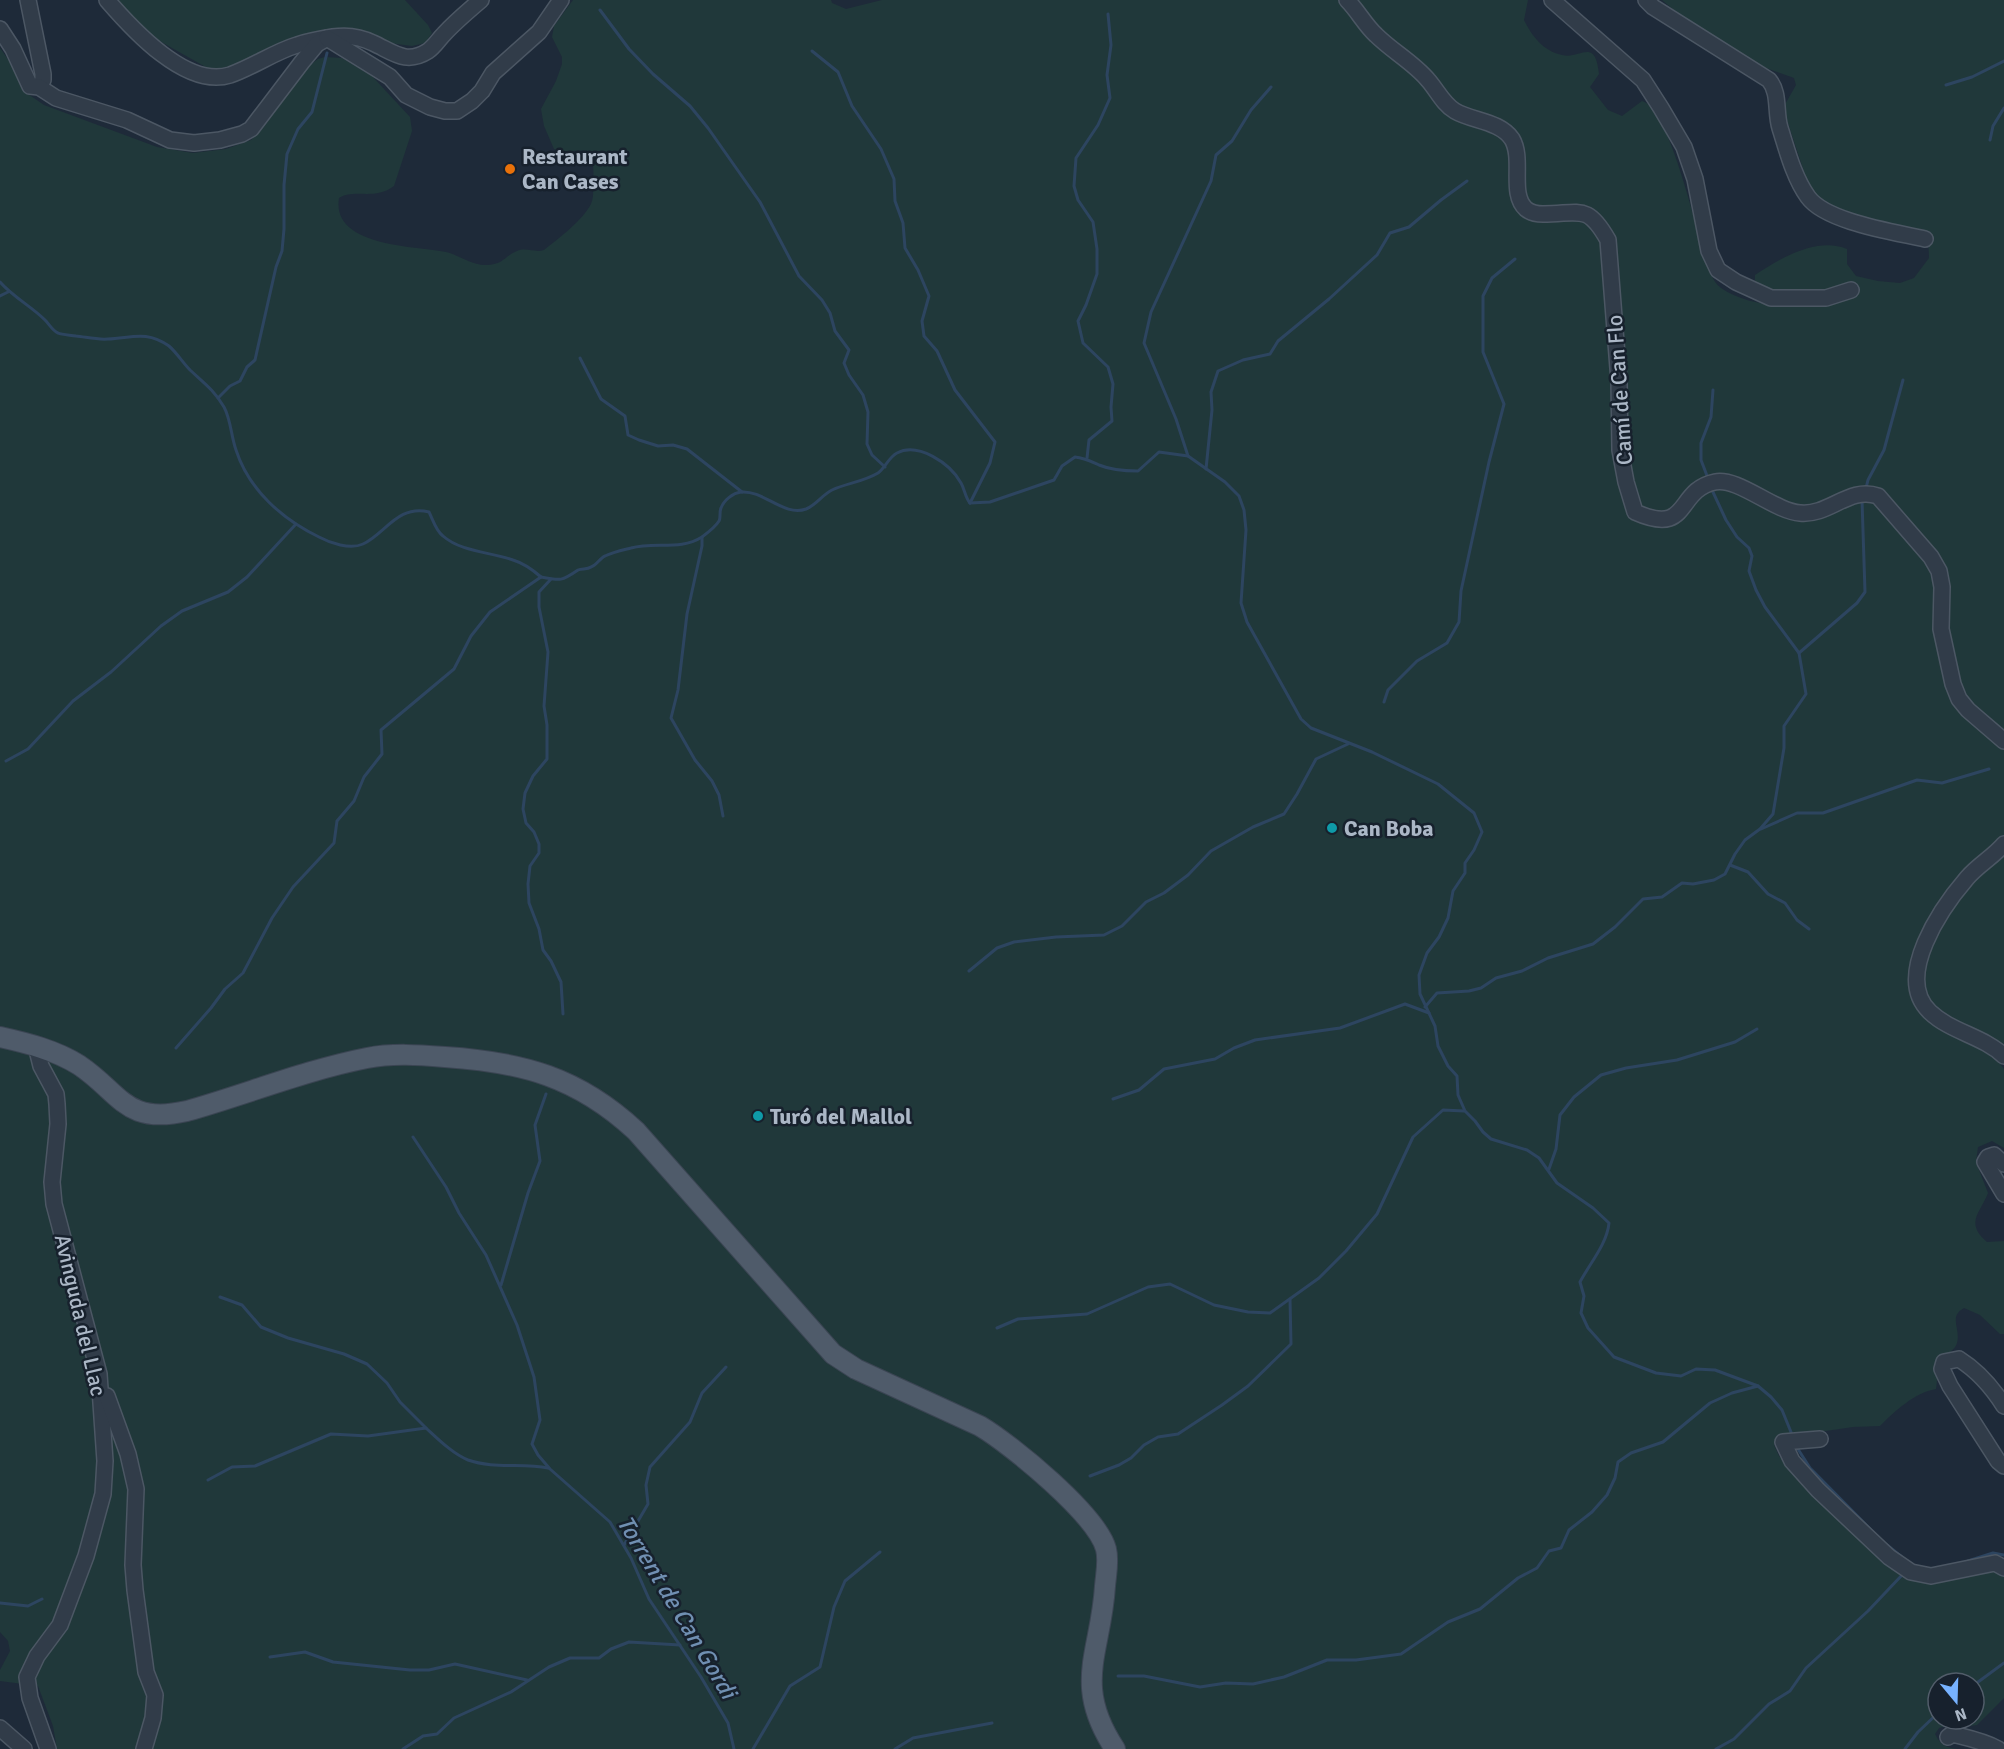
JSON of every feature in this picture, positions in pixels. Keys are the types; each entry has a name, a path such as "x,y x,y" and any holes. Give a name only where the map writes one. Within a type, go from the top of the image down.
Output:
{"main road":[{"path":"0,1037 61,1055 80,1066 130,1108 158,1115 187,1111 353,1062 390,1055 480,1060 517,1066 557,1079 600,1101 636,1131 834,1354 856,1369 996,1435 1011,1446 1087,1518 1098,1532 1106,1548 1106,1570 1091,1688 1097,1717 1115,1749"}],"street":[{"path":"28,0 43,77 39,87"},
{"path":"107,0 144,40 184,68 215,77 229,76 296,45 343,36 361,38 400,56 416,57 430,50 462,16 481,0"},
{"path":"327,38 390,77 406,95 430,107 457,111 472,101 482,91 493,73 539,32 561,0"},
{"name":"Camí de Can Flo","path":"1347,0 1374,33 1428,79 1451,109 1463,116 1505,131 1512,139 1518,158 1519,197 1526,209 1536,213 1571,211 1583,213 1594,219 1608,240 1619,381 1620,450 1635,512 1652,519 1665,520 1676,515 1698,489 1706,484 1719,481 1732,484 1784,509 1801,513 1828,508 1854,494 1869,493 1878,496 1940,571 1941,629 1959,699 1968,710 2004,741"},
{"path":"1552,0 1643,80 1661,108 1684,147 1695,179 1709,251 1718,270 1736,282 1771,298 1826,298 1851,290"},
{"path":"1646,0 1653,7 1769,80 1776,92 1776,110 1783,136 1797,175 1809,199 1843,219 1925,239"},
{"path":"0,29 13,49 28,84 33,88 39,87 56,98 127,120 171,140 194,143 220,140 251,129 317,44 327,38"},
{"path":"2002,1054 1945,1024 1931,1014 1918,996 1916,983 1921,953 1944,909 1967,878 2004,844"},
{"name":"Avinguda del Llac","path":"36,1046 42,1066 56,1094 58,1124 52,1182 54,1204 99,1374 104,1440 103,1494 86,1556 60,1625 37,1656 27,1677 30,1698 48,1749"},
{"path":"2004,1164 1994,1155 1988,1156 1985,1162 2004,1194"},
{"path":"2004,1406 1988,1383 1970,1366 1959,1359 1944,1362 1942,1369 1950,1386 1998,1461 2004,1466"},
{"path":"99,1374 128,1454 136,1489 133,1565 135,1590 146,1672 155,1695 153,1718 144,1749"},
{"path":"1820,1439 1783,1442 1792,1461 1818,1490 1889,1557 1911,1572 1931,1576 1995,1563 2004,1568"},
{"path":"0,1728 24,1749"},
{"path":"1948,1737 1952,1734 1987,1743 1998,1749"}],"green space":[{"path":"117,0 405,0 428,25 432,33 425,43 412,46 307,34 291,39 252,59 211,70 149,35"},
{"path":"573,0 831,0 832,3 846,9 882,0 1528,0 1524,20 1544,46 1562,55 1569,56 1586,52 1594,56 1599,74 1590,87 1608,110 1622,116 1642,101 1652,108 1671,145 1709,268 1718,285 1732,294 1757,303 1798,306 1824,305 1830,289 1812,292 1772,290 1755,283 1755,275 1787,256 1823,245 1847,249 1847,264 1856,276 1900,283 1914,278 1929,258 1928,235 1869,221 1822,204 1809,187 1783,108 1796,85 1794,78 1763,67 1680,15 1662,0 2004,0 2004,1050 2000,1064 2004,1069 2004,1148 1992,1141 1978,1147 1976,1162 1988,1193 1975,1223 1976,1229 1987,1242 2004,1241 2004,1334 2000,1334 1980,1315 1964,1308 1959,1311 1956,1319 1957,1343 1939,1364 1936,1389 1920,1394 1880,1426 1853,1427 1785,1437 1774,1445 1779,1456 1834,1510 1909,1575 1926,1583 1995,1568 2004,1572 2004,1698 1986,1716 1986,1671 1926,1671 1926,1731 1937,1731 1935,1734 1939,1741 1947,1747 1958,1749 57,1749 53,1726 38,1686 0,1681 0,1670 10,1651 8,1641 0,1632 0,48 12,65 25,92 44,105 157,147 193,153 226,149 251,140 263,128 305,69 318,59 342,58 372,76 410,117 412,131 394,186 379,193 352,194 339,198 340,214 348,226 361,235 378,241 446,252 475,263 491,265 520,250 544,250 576,223 592,201 593,165 590,158 585,151 554,149 544,126 541,109 562,64 562,57 552,37 554,26"}],"waterway":[{"path":"600,10 629,49 653,74 690,106 708,128 760,202 799,276 822,300 830,313 835,331 849,350 844,363 849,375 863,395 868,412 867,444 872,455 885,467"},
{"path":"1087,458 1089,440 1112,421 1113,384 1108,367 1083,343 1078,321 1097,274 1097,249 1093,222 1078,200 1074,186 1076,158 1098,125 1110,98 1107,75 1111,45 1108,14"},
{"path":"812,51 838,72 852,106 881,149 894,179 895,201 903,223 905,248 929,296 922,321 924,336 937,351 955,390 995,442 990,463 970,503"},
{"path":"218,398 230,386 240,381 247,367 255,360 276,267 282,251 287,154 298,129 312,112 327,53"},
{"path":"1946,85 1972,77 2004,61"},
{"path":"1188,456 1176,419 1144,343 1151,312 1211,181 1216,155 1232,141 1251,110 1271,87"},
{"path":"1990,140 1993,126 2004,108"},
{"path":"1206,469 1212,410 1211,392 1218,371 1243,360 1270,354 1278,341 1377,255 1390,233 1409,227 1467,181"},
{"path":"1384,702 1388,690 1417,661 1447,643 1459,622 1461,591 1504,404 1483,352 1483,296 1492,278 1515,259"},
{"path":"0,282 60,334 100,339 146,336 169,346 213,391 224,407 234,445 249,478 269,502 305,530 334,543 358,546 371,539 400,516 409,512 429,512 438,531 450,541 467,549 517,561 541,577"},
{"path":"0,296 8,292"},
{"path":"580,358 601,399 625,416 628,435 658,446 673,445 687,449 742,492"},
{"path":"1866,488 1884,450 1903,380"},
{"path":"1709,481 1701,460 1701,443 1711,417 1713,390"},
{"path":"176,1048 225,989 243,973 272,918 293,887 334,843 337,821 354,801 364,777 382,754 381,730 454,669 471,636 490,612 541,577 565,578 578,570 593,566 603,557 618,551 640,546 676,545 694,541 718,523 722,505 735,494 749,492 782,507 806,509 832,490 878,473 894,455 905,450 924,452 949,468 961,483 970,503"},
{"path":"970,503 990,502 1054,480 1062,466 1075,457 1108,468 1138,471 1159,452 1188,456 1225,482 1239,496 1244,510 1246,530 1241,603 1247,622 1301,719 1311,728 1372,752 1438,784 1474,813 1482,832 1465,863 1465,873 1453,891 1448,918 1439,937 1427,953 1419,975 1420,994 1435,1026 1438,1046 1448,1066 1457,1076 1458,1095 1465,1111 1491,1139 1527,1150 1539,1158 1557,1183 1593,1208 1609,1223 1602,1246 1580,1282 1584,1296 1581,1313 1588,1328 1614,1357 1656,1373 1681,1376 1696,1369 1715,1370 1758,1386 1782,1410 1793,1437"},
{"path":"1712,490 1726,520 1737,537 1749,548 1752,556 1749,571 1765,607 1799,653"},
{"path":"1425,1007 1437,993 1481,988 1496,978 1522,971 1548,958 1593,944 1615,927 1643,899 1662,897 1682,883 1693,884 1714,880 1725,874 1745,840 1760,829 1773,814 1784,748 1784,726 1806,694 1799,653 1857,603 1865,592 1862,500"},
{"path":"6,761 28,749 73,701 111,672 161,626 182,611 228,592 247,577 296,524"},
{"path":"702,537 687,614 678,690 671,718 695,760 712,781 719,795 723,816"},
{"path":"551,579 539,592 539,607 548,652 544,706 547,725 547,759 533,776 525,793 523,809 526,823 534,832 539,844 539,853 530,866 529,903 539,929 543,950 561,982 563,1014"},
{"path":"969,971 997,948 1014,942 1104,935 1122,926 1146,902 1164,893 1188,875 1211,851 1253,827 1284,814 1316,759 1348,744"},
{"path":"1761,829 1797,813 1823,813 1917,780 1942,783 1989,769"},
{"path":"1730,865 1748,872 1768,894 1785,903 1797,920 1809,929"},
{"path":"1113,1099 1139,1090 1164,1069 1215,1059 1255,1040 1340,1028 1405,1004 1429,1013"},
{"path":"1549,1169 1556,1149 1560,1115 1574,1097 1601,1075 1626,1068 1677,1060 1735,1042 1757,1029"},
{"path":"501,1285 528,1193 540,1161 535,1125 546,1094"},
{"path":"997,1328 1018,1319 1087,1314 1148,1287 1170,1284 1214,1305 1248,1312 1270,1313 1319,1278 1346,1251 1377,1214 1413,1137 1443,1110 1464,1111"},
{"name":"Torrent de Can Gordi","path":"413,1137 486,1255 517,1325 534,1377 540,1420 532,1444 550,1469 610,1522 631,1558 649,1599 701,1677 728,1723 734,1749"},
{"path":"220,1297 242,1305 261,1327 288,1338 344,1354 367,1364 387,1383 400,1402 426,1428"},
{"path":"1090,1476 1119,1465 1158,1437 1178,1434 1248,1386 1291,1344 1290,1299"},
{"name":"Torrent de Can Gordi","path":"624,1545 648,1504 646,1485 650,1467 690,1422 702,1393 726,1367"},
{"path":"1118,1676 1144,1676 1200,1687 1226,1683 1253,1684 1284,1677 1327,1660 1356,1660 1401,1654 1448,1622 1480,1609 1518,1578 1537,1568 1549,1551 1561,1548 1569,1530 1592,1512 1607,1495 1615,1478 1618,1462 1631,1453 1663,1442 1710,1403 1732,1393 1758,1386"},
{"path":"208,1480 232,1467 255,1466 331,1434 368,1436 426,1428 451,1450 468,1460 478,1463 548,1468"},
{"path":"1796,1446 1810,1468 1880,1539"},
{"path":"1887,1545 1903,1558"},
{"path":"753,1749 790,1686 820,1667 834,1607 845,1581 880,1552"},
{"path":"1968,1561 1993,1553 2004,1555"},
{"path":"1716,1749 1734,1739 1769,1704 1790,1691 1806,1668 1868,1611 1903,1574"},
{"path":"0,1603 28,1606 42,1599"},
{"name":"Torrent de Can Gordi","path":"403,1749 423,1736 437,1734 454,1718 511,1692 549,1667 570,1658 599,1658 611,1649 629,1642 680,1645"},
{"path":"270,1657 305,1652 333,1662 410,1670 429,1670 455,1664 527,1680"},
{"path":"1986,1676 2004,1663"},
{"path":"895,1749 913,1738 992,1723"},
{"path":"1905,1749 1926,1724"}],"place":[{"name":"Restaurant Can Cases","path":"510,169"},
{"name":"Can Boba","path":"1332,828"},
{"name":"Turó del Mallol","path":"758,1116"}]}
